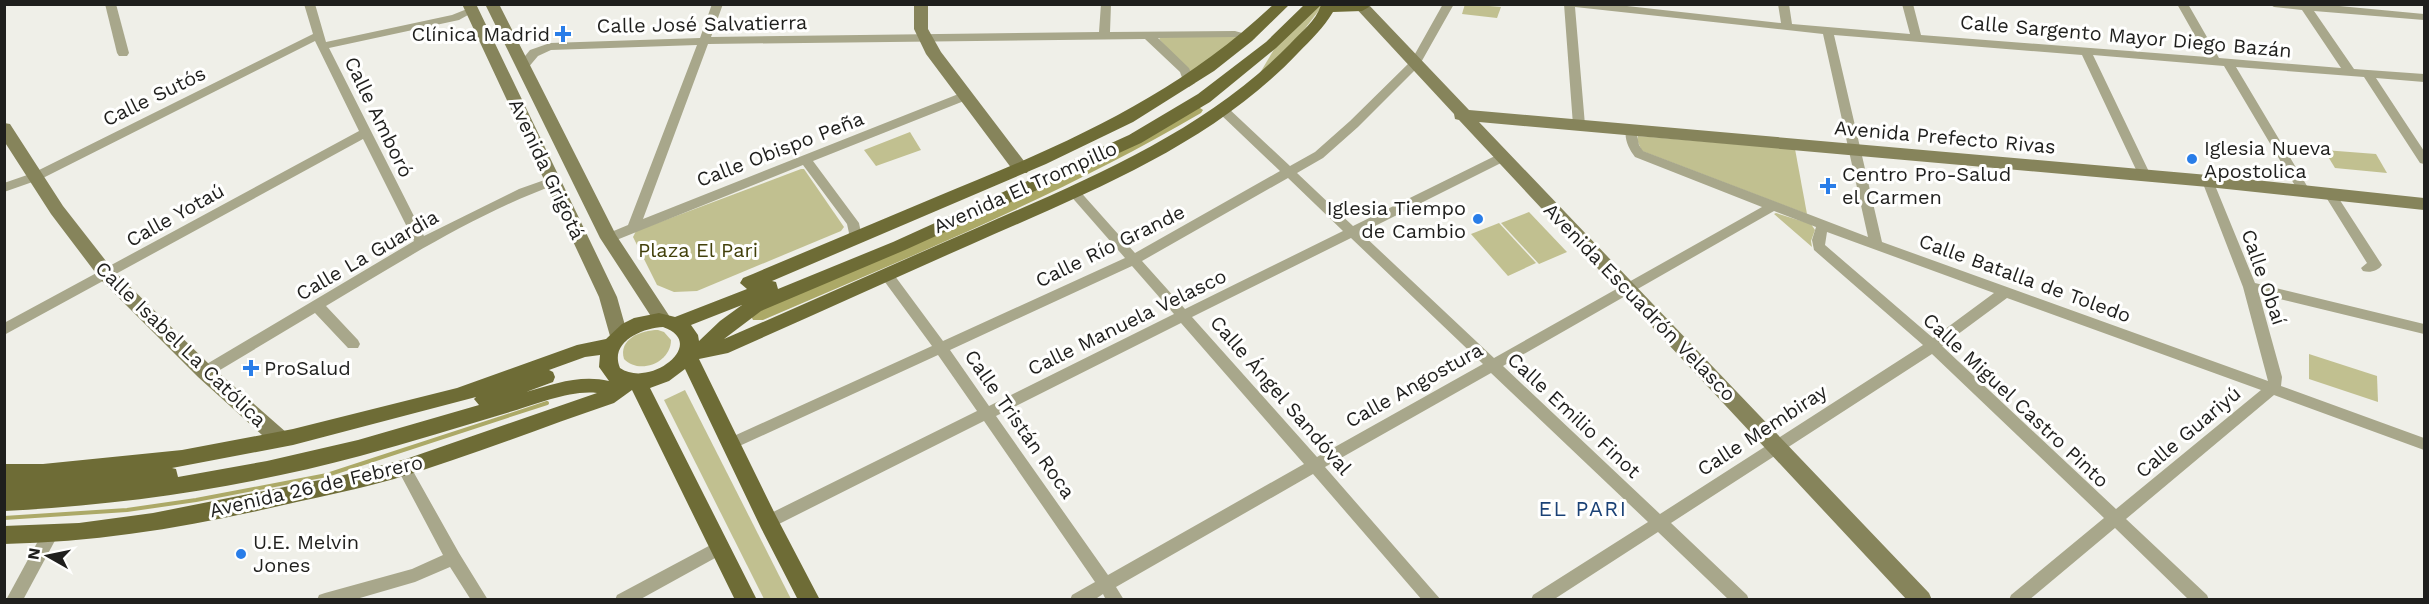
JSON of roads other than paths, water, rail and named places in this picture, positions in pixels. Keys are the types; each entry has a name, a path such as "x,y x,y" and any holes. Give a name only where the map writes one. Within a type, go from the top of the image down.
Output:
{"main road":[{"name":"Avenida El Trompillo","path":"668,321 1021,169 1120,124 1191,88 1249,38 1283,4"},
{"name":"Avenida El Trompillo","path":"668,321 892,237 1127,131 1191,88 1233,64 1296,4"},
{"name":"Avenida El Trompillo","path":"692,354 755,306 899,246 1135,139 1204,98 1271,45 1304,12 1325,6"},
{"name":"Avenida El Trompillo","path":"692,354 721,348 1151,155 1223,110 1246,92 1295,49 1325,6"},
{"path":"1325,6 1361,6"},
{"path":"1246,92 1271,45"},
{"path":"967,192 1011,184"},
{"path":"4,472 43,472 147,462 279,440 345,426 459,395 584,350 610,344 640,324 668,321 689,334 695,366 730,444 809,600"},
{"path":"610,344 607,359 610,370 628,385 720,547 746,600"},
{"name":"Avenida 26 de Febrero","path":"4,489 22,490 162,476 358,437 518,388 584,362 610,344"},
{"path":"628,385 665,375 692,354"},
{"name":"Avenida 26 de Febrero","path":"4,502 84,498 174,486 358,448 559,390 594,385 628,385"},
{"name":"Avenida 26 de Febrero","path":"4,535 50,535 175,518 258,503 404,468 607,398 628,385"}],"street":[{"path":"110,4 123,53"},
{"name":"Calle Amboró","path":"309,4 321,40 364,133 421,243"},
{"name":"Avenida Grigotá","path":"492,4 611,241 668,321"},
{"path":"634,226 718,4"},
{"path":"921,4 919,21 934,54 1021,169"},
{"path":"1104,36 1106,4"},
{"name":"Calle Río Grande","path":"730,444 1133,260 1319,155 1346,132 1415,63 1449,4"},
{"path":"1571,4 1579,124"},
{"name":"Calle Sargento Mayor Diego Bazán","path":"1571,4 1828,31 2424,78"},
{"path":"1783,4 1787,27"},
{"path":"1907,4 1916,37"},
{"path":"2181,4 2216,63"},
{"path":"2274,4 2424,17"},
{"name":"Avenida Escuadrón Velasco","path":"1361,6 1461,115 1921,600"},
{"name":"Calle Sutós","path":"4,188 36,176 321,40 455,18 470,7"},
{"name":"Avenida Grigotá","path":"470,7 608,297 610,344"},
{"path":"2306,7 2350,72"},
{"path":"1828,31 1876,243"},
{"name":"Calle José Salvatierra","path":"523,66 534,53 550,47 704,41 1235,34 1249,38"},
{"path":"1148,35 1185,70 1191,88"},
{"path":"2086,52 2145,176"},
{"path":"2229,64 2304,191"},
{"path":"2367,73 2424,160"},
{"name":"Calle Obispo Peña","path":"611,241 634,226 806,161 965,96"},
{"name":"Calle Emilio Finot","path":"1223,110 1741,600"},
{"name":"Avenida Prefecto Rivas","path":"1461,115 2145,176 2424,204"},
{"name":"Calle Isabel La Católica","path":"4,128 57,210 107,275 205,372 279,440"},
{"name":"Calle Batalla de Toledo","path":"1631,129 1632,146 1639,154 1772,207 2274,387 2424,444"},
{"name":"Calle Yotaú","path":"4,330 364,133"},
{"name":"Calle Manuela Velasco","path":"768,522 1503,157"},
{"path":"806,161 853,223 855,233 852,240"},
{"name":"Calle La Guardia","path":"205,372 421,243 523,192 553,181"},
{"name":"Calle Obaí","path":"2208,182 2250,287 2275,377 2274,387"},
{"name":"Calle Ángel Sandóval","path":"1073,191 1433,600"},
{"path":"2330,194 2375,265 2368,268"},
{"path":"564,203 583,200 604,237 611,241"},
{"name":"Calle Angostura","path":"1078,600 1772,207"},
{"name":"Calle Miguel Castro Pinto","path":"1823,224 1818,240 1819,247 1933,346 2201,600"},
{"name":"Calle Tristán Roca","path":"887,275 941,348 1116,600"},
{"path":"2250,287 2424,329"},
{"name":"Calle Membiray","path":"1539,600 1659,520 1933,346 2005,292"},
{"path":"317,306 353,344"},
{"name":"Calle Guariyú","path":"2017,600 2274,387"},
{"path":"404,468 453,558 480,600"},
{"path":"14,600 50,535"},
{"path":"623,600 720,547"},
{"path":"325,600 415,575 453,558"}],"waterway":[{"path":"758,316 982,221 1092,168 1197,110"},
{"path":"4,518 127,510 196,500 327,475 547,403"}],"place":[{"name":"Clínica Madrid","path":"563,34"},
{"name":"Iglesia Nueva Apostolica","path":"2192,159"},
{"name":"Centro Pro-Salud el Carmen","path":"1828,186"},
{"name":"Iglesia Tiempo de Cambio","path":"1478,219"},
{"name":"ProSalud","path":"251,368"},
{"name":"U.E. Melvin Jones","path":"241,554"}],"district":[{"name":"EL PARI","path":"1583,509"}],"park label":[{"name":"Plaza El Pari","path":"698,250"}]}
